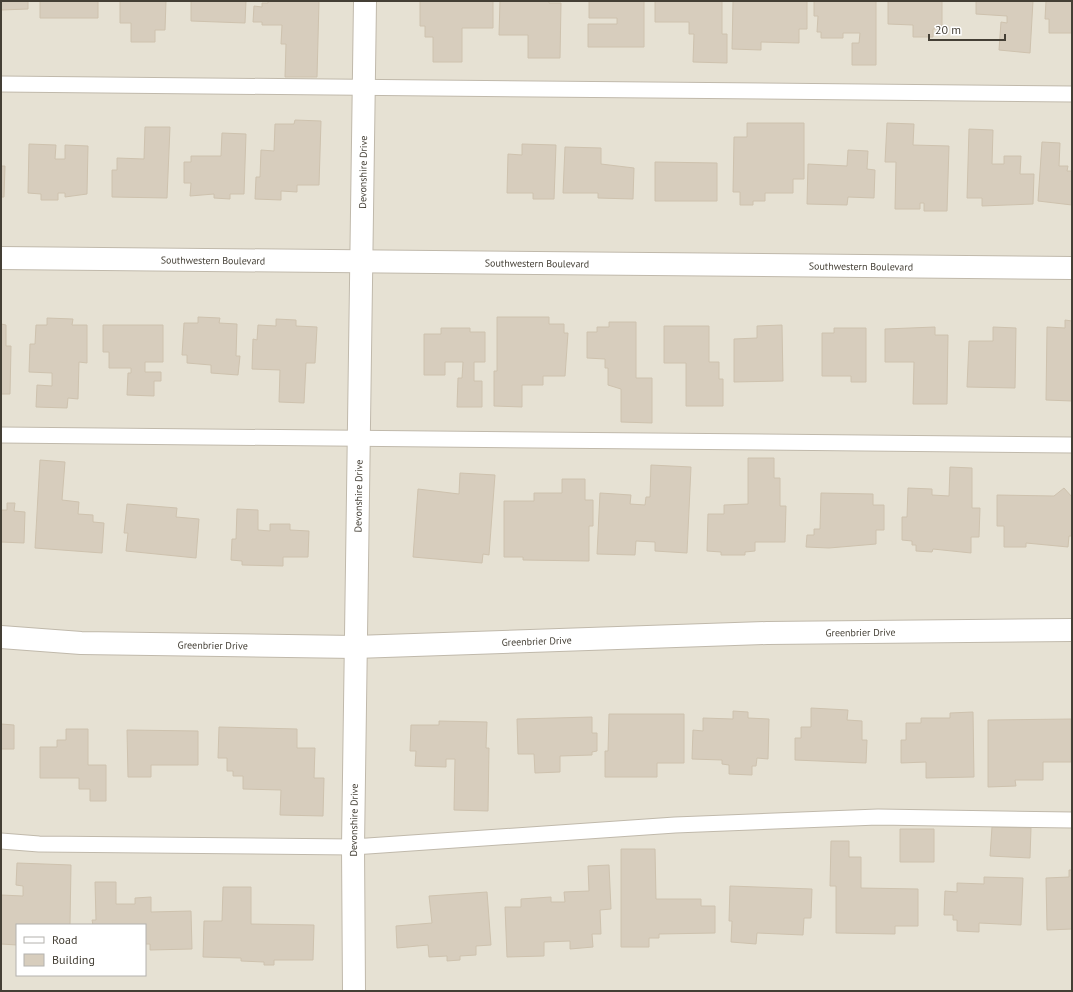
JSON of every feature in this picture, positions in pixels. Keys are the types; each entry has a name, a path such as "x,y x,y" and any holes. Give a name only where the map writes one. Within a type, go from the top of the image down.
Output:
{"street":[{"name":"Devonshire Drive","path":"354,991 353,847 355,647 364,1"},
{"name":"Southwestern Boulevard","path":"1,258 360,260 1072,268"},
{"name":"Greenbrier Drive","path":"1,637 80,643 355,647 767,633 1072,630"}],"lane":[{"path":"1,84 363,86 1072,94"},
{"path":"1,435 1072,445"},
{"path":"1,841 39,844 353,847 698,824 878,818 1072,820"}],"shaded area":[{"path":"1,1 1072,1 1072,991 1,991"}],"building":[{"path":"1,1 28,1 28,9 1,10"},
{"path":"40,1 98,1 98,18 40,18"},
{"path":"120,1 166,1 165,30 155,30 155,42 131,42 131,23 120,23"},
{"path":"191,1 246,1 245,23 191,21"},
{"path":"268,1 319,1 317,77 285,77 286,44 281,44 282,25 262,25 262,22 253,22 254,6 262,7 262,3 268,3"},
{"path":"420,1 493,1 493,28 462,28 462,62 433,62 433,37 425,37 425,26 420,26"},
{"path":"500,1 549,1 549,3 561,3 560,58 528,58 528,35 499,35"},
{"path":"589,1 644,1 644,47 588,47 588,24 617,24 617,18 589,18"},
{"path":"655,1 722,1 722,34 727,34 727,63 693,62 694,34 689,34 689,22 655,22"},
{"path":"733,1 807,1 807,29 799,29 799,43 761,42 761,50 732,49"},
{"path":"814,1 876,1 876,65 852,65 852,43 859,43 860,33 843,33 843,38 821,38 821,32 817,32 818,16 814,16"},
{"path":"888,1 942,1 942,29 933,29 933,37 913,37 913,25 888,24"},
{"path":"976,1 1033,1 1030,53 999,50 1001,22 1007,23 1007,16 976,14"},
{"path":"1046,1 1072,1 1072,33 1049,33 1049,19 1045,19"},
{"path":"295,120 321,121 319,185 297,185 297,192 281,191 281,200 255,199 256,177 260,177 261,150 274,151 275,124 294,124"},
{"path":"747,123 804,123 804,179 793,179 793,193 765,193 765,201 753,201 753,205 740,205 740,192 733,192 734,137 747,137"},
{"path":"887,123 914,124 913,145 949,146 947,211 924,211 924,203 920,203 920,209 895,209 896,162 885,162"},
{"path":"145,127 170,127 167,198 112,197 112,170 117,170 117,158 144,159"},
{"path":"969,129 993,130 992,164 1004,164 1004,156 1021,156 1020,174 1034,174 1033,204 982,206 982,198 967,198"},
{"path":"222,133 246,134 244,194 230,194 230,199 214,198 214,194 190,196 191,183 184,183 184,162 191,162 191,156 221,156"},
{"path":"1042,142 1060,143 1059,166 1068,166 1067,171 1072,171 1072,205 1038,201"},
{"path":"29,144 56,145 55,159 65,159 65,145 88,146 87,194 65,197 65,193 58,193 58,200 41,200 41,194 28,193"},
{"path":"522,144 556,145 554,199 533,199 533,193 507,193 508,154 522,155"},
{"path":"565,147 601,148 601,164 634,168 633,199 598,198 598,193 563,193"},
{"path":"848,150 868,151 867,169 875,170 874,198 848,197 847,205 807,204 808,164 847,166"},
{"path":"655,162 717,163 717,201 655,201"},
{"path":"1,166 5,166 4,197 1,197"},
{"path":"198,317 220,318 219,323 237,324 236,356 240,356 238,375 211,373 211,365 187,363 187,355 182,355 184,323 198,323"},
{"path":"497,317 549,317 549,324 564,324 564,333 568,333 565,376 543,376 543,385 522,385 522,407 494,406 494,371 497,371"},
{"path":"47,318 73,319 72,325 87,325 87,363 79,362 78,399 68,398 67,408 36,407 37,385 52,386 52,373 29,372 30,344 35,344 36,325 47,325"},
{"path":"276,319 296,320 296,326 317,327 315,363 306,363 304,403 279,402 280,370 252,369 253,339 257,340 258,325 276,326"},
{"path":"1065,320 1072,321 1072,401 1046,400 1047,327 1065,328"},
{"path":"609,322 636,322 636,378 652,378 652,423 621,422 621,389 608,385 608,368 605,368 605,359 587,358 587,332 597,332 597,327 609,327"},
{"path":"1,324 6,325 6,346 11,346 10,394 1,394"},
{"path":"103,325 163,325 163,362 145,362 145,372 161,372 161,381 154,381 154,396 127,395 128,373 131,373 131,368 109,368 109,352 103,352"},
{"path":"782,325 783,381 734,382 734,339 757,338 757,326"},
{"path":"664,326 709,326 709,362 719,362 719,379 723,379 723,406 686,406 686,363 664,363"},
{"path":"935,327 935,335 948,335 947,404 913,404 914,362 885,362 885,329"},
{"path":"993,327 1016,328 1015,388 967,387 969,341 993,341"},
{"path":"441,328 470,328 470,332 485,332 485,362 474,362 474,381 482,381 482,407 457,407 458,378 462,378 463,362 445,362 445,375 424,375 424,334 441,334"},
{"path":"834,328 866,328 866,382 851,382 851,376 822,376 822,333 834,333"},
{"path":"748,458 774,458 774,478 780,478 780,506 786,506 785,542 755,542 755,551 745,552 745,555 721,555 721,552 707,551 708,514 724,514 724,505 748,504"},
{"path":"40,460 65,462 62,500 79,502 78,514 93,515 93,522 104,523 102,553 35,548"},
{"path":"651,465 691,467 687,553 655,551 655,542 636,541 635,555 597,554 600,493 631,495 630,504 645,505 646,497 650,497"},
{"path":"950,467 972,468 972,508 980,508 979,537 971,537 971,553 933,549 932,552 916,551 916,545 912,545 912,541 902,540 902,517 907,517 908,488 932,489 932,495 949,496"},
{"path":"460,473 495,475 489,555 483,554 482,563 413,557 418,489 459,494"},
{"path":"562,479 585,479 585,500 593,500 593,526 589,526 589,561 523,560 523,557 504,557 504,501 534,501 534,493 562,493"},
{"path":"1064,488 1072,497 1072,536 1069,536 1068,547 1026,543 1026,547 1004,547 1004,526 997,526 997,495 1054,496"},
{"path":"821,493 873,494 873,505 884,505 884,530 876,530 876,544 829,548 806,547 807,535 814,535 814,529 820,529"},
{"path":"7,503 15,503 14,511 25,512 24,543 1,542 1,510 7,510"},
{"path":"127,504 177,508 176,517 199,519 196,558 126,551 128,533 124,533"},
{"path":"237,509 258,510 258,530 270,531 270,524 290,524 290,530 309,531 308,557 283,557 283,566 242,565 242,561 231,560 232,539 236,539"},
{"path":"811,708 848,710 847,720 862,721 862,740 867,740 866,763 795,760 795,738 801,738 801,727 811,727"},
{"path":"733,711 748,712 748,718 769,719 768,759 757,758 756,766 752,766 752,775 729,774 729,765 722,764 722,760 692,759 693,730 703,731 703,718 733,719"},
{"path":"973,712 974,777 926,778 926,762 901,763 901,740 906,740 906,723 921,723 921,718 950,718 950,713"},
{"path":"609,714 684,714 684,763 657,763 657,777 605,777 605,751 608,751"},
{"path":"592,717 592,733 597,733 597,751 592,752 592,755 560,756 560,772 535,773 534,754 518,754 517,719"},
{"path":"1071,719 1071,762 1043,762 1043,780 1015,780 1016,786 988,787 988,720"},
{"path":"439,721 487,722 486,748 489,748 488,811 454,810 455,759 446,759 446,767 415,766 416,751 410,751 411,725 439,725"},
{"path":"1,724 14,725 14,749 1,749"},
{"path":"219,727 297,729 297,748 315,748 314,778 324,778 323,816 280,815 281,790 243,789 243,776 233,776 233,771 227,771 227,758 218,758"},
{"path":"66,729 88,729 88,765 106,765 106,801 90,801 90,789 79,789 79,778 40,778 40,747 57,747 57,740 66,740"},
{"path":"127,730 198,731 198,765 151,765 151,777 128,777"},
{"path":"992,827 1031,828 1030,858 990,856"},
{"path":"900,829 934,829 934,862 900,862"},
{"path":"831,841 849,841 849,857 861,857 861,888 918,889 918,926 895,926 895,934 836,933 836,886 830,886"},
{"path":"621,849 655,849 656,899 701,899 701,906 715,906 715,933 659,934 659,938 649,938 649,947 621,947"},
{"path":"17,863 71,865 70,924 16,924 16,945 1,944 1,895 23,896 23,886 16,885"},
{"path":"609,865 611,909 600,910 601,934 592,934 593,947 570,949 570,941 544,942 544,956 507,957 505,907 521,907 521,899 551,897 551,902 565,902 564,892 589,891 588,866"},
{"path":"1069,870 1072,870 1072,929 1047,930 1046,878 1069,877"},
{"path":"984,877 1023,878 1021,925 979,923 979,932 957,931 957,920 953,920 953,915 944,915 945,891 957,892 957,883 984,884"},
{"path":"95,882 116,882 116,904 135,904 135,898 151,897 151,912 191,911 192,949 150,950 150,944 146,944 146,924 93,924 92,920 96,920"},
{"path":"730,886 812,889 811,918 804,918 803,935 757,933 756,944 731,942 732,921 729,921"},
{"path":"223,887 251,887 251,924 314,925 313,960 274,960 274,965 264,965 264,962 241,961 241,958 203,957 204,921 222,921"},
{"path":"487,892 491,945 476,946 476,955 460,956 460,960 447,961 447,956 429,957 428,945 397,948 396,926 432,923 429,896"}]}
